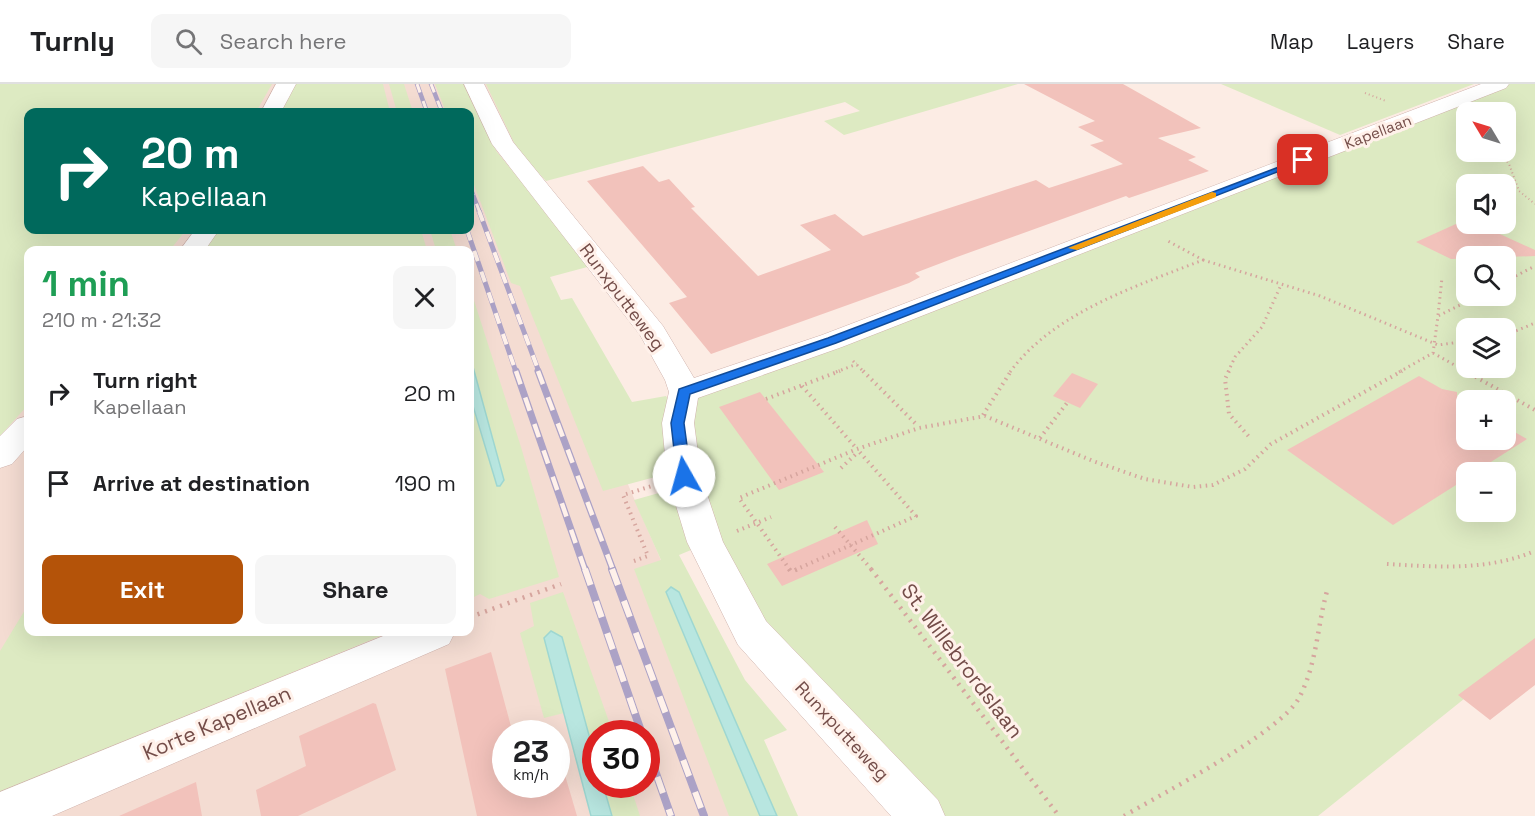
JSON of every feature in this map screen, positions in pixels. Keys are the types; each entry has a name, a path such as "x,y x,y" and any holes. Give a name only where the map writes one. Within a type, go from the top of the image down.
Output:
{"street":[{"path":"273,108 286,84"},
{"name":"Runxputteweg","path":"474,84 503,144 653,332 684,392 678,423 684,476 705,542 752,633 805,693 922,816"},
{"name":"Kapellaan","path":"684,392 832,340 1499,84"},
{"path":"0,456 24,432"},
{"name":"Korte Kapellaan","path":"0,815 425,636"}],"path":[{"path":"1508,162 1519,191 1535,204"},
{"path":"1136,224 1203,260 1320,296 1438,345 1456,343"},
{"path":"983,415 1019,361 1069,320 1148,281 1203,260"},
{"path":"1516,276 1535,266"},
{"path":"802,387 860,450 916,516 791,572 739,498 860,450 918,426 983,415 1106,465 1168,486 1212,486 1251,466 1271,444 1433,353 1438,345 1435,326 1442,278"},
{"path":"1251,439 1229,414 1225,379 1235,357 1262,327 1281,285"},
{"path":"1438,316 1458,306"},
{"path":"1516,331 1535,323"},
{"path":"832,340 918,426"},
{"path":"1433,353 1535,410"},
{"path":"766,399 857,364"},
{"path":"1040,438 1067,403"},
{"path":"841,468 860,450"},
{"path":"626,504 648,556 634,561"},
{"path":"757,523 771,517"},
{"name":"St. Willebrordslaan","path":"835,527 852,544 1059,816"},
{"path":"1388,564 1474,567 1514,562 1535,551"},
{"path":"474,616 561,584"},
{"path":"1124,816 1267,731 1298,700 1314,662 1319,620 1327,591"}],"shaded area":[{"path":"127,84 522,84 542,287 768,806 749,816 0,816 0,426 24,399 24,636 474,636 474,246 150,246 155,234 474,234 474,108 144,108"}],"green space":[{"path":"0,84 272,84 258,108 24,108 24,234 183,234 173,246 24,246 24,409 0,436"},
{"path":"293,84 383,84 389,108 281,108"},
{"path":"389,84 404,84 412,108 396,108"},
{"path":"435,84 464,84 497,152 591,266 550,277 561,300 572,298 632,402 666,396 669,401 670,473 603,491 520,286 511,283 474,185 474,108 444,108"},
{"path":"486,84 1018,84 844,135 824,121 860,111 845,102 546,181 518,151"},
{"path":"1221,84 1474,84 1340,135"},
{"path":"1508,84 1535,84 1535,642 1318,816 931,816 754,621 696,497 691,396 1456,104 1456,162 1516,162 1516,102 1461,102"},
{"path":"215,234 422,234 426,246 207,246"},
{"path":"431,234 451,234 456,246 435,246"},
{"path":"474,300 521,447 559,577 489,599 480,594 474,597 474,411 497,486 504,480 474,371"},
{"path":"673,489 691,550 679,555 745,680 787,730 764,740 798,816 777,816 679,592 666,593 760,816 729,816 634,569 661,560 634,500"},
{"path":"563,592 608,720 585,720 562,637 544,638 564,713 544,718 520,633 534,626 530,603"},
{"path":"24,612 24,636 380,636 0,793 0,651"},
{"path":"607,798 634,798 640,816 612,816"}],"water":[{"path":"474,371 504,480 500,486 497,486 474,409"},
{"path":"671,587 679,592 777,816 760,816 666,592"},
{"path":"551,631 562,637 585,720 582,720 582,782 570,736 570,720 566,720 544,638"},
{"path":"586,798 607,798 612,816 591,816"}],"building":[{"path":"1024,84 1123,84 1201,128 1158,138 1196,157 1188,160 1209,171 1129,198 1126,196 957,257 915,273 920,277 909,283 711,354 669,303 687,297 587,181 643,166 659,182 669,179 695,207 691,208 758,276 831,250 800,225 835,214 863,236 1036,180 1049,188 1123,164 1090,145 1104,141 1078,127 1095,121"},
{"path":"1456,224 1456,234 1500,234 1535,250 1535,256 1516,257 1516,246 1456,246 1456,259 1451,259 1416,242"},
{"path":"1072,373 1098,384 1080,408 1053,396"},
{"path":"1419,376 1442,389 1456,392 1456,450 1510,450 1491,462 1456,462 1456,485 1393,525 1287,450"},
{"path":"760,392 824,472 779,490 719,407"},
{"path":"1516,433 1527,439 1516,446"},
{"path":"867,520 878,544 782,586 767,564"},
{"path":"1535,638 1535,685 1490,720 1458,695"},
{"path":"491,652 509,720 492,720 492,798 570,798 570,792 577,816 477,816 445,669"},
{"path":"373,703 376,704 396,770 298,816 261,816 256,790 306,766 299,736"},
{"path":"196,782 202,816 119,816"}],"railway":[{"path":"417,84 426,108"},
{"path":"431,84 440,108"},
{"path":"474,197 480,213"},
{"path":"479,211 539,372"},
{"path":"468,234 473,246"},
{"path":"474,250 516,372"},
{"path":"516,371 585,570"},
{"path":"538,371 613,570"},
{"path":"585,569 637,720"},
{"path":"612,569 704,816"},
{"path":"660,785 671,816"}],"slow traffic":[{"path":"1073,248 1212,195"}],"route":[{"path":"684,476 678,423 684,392 832,340 1303,160"}]}
